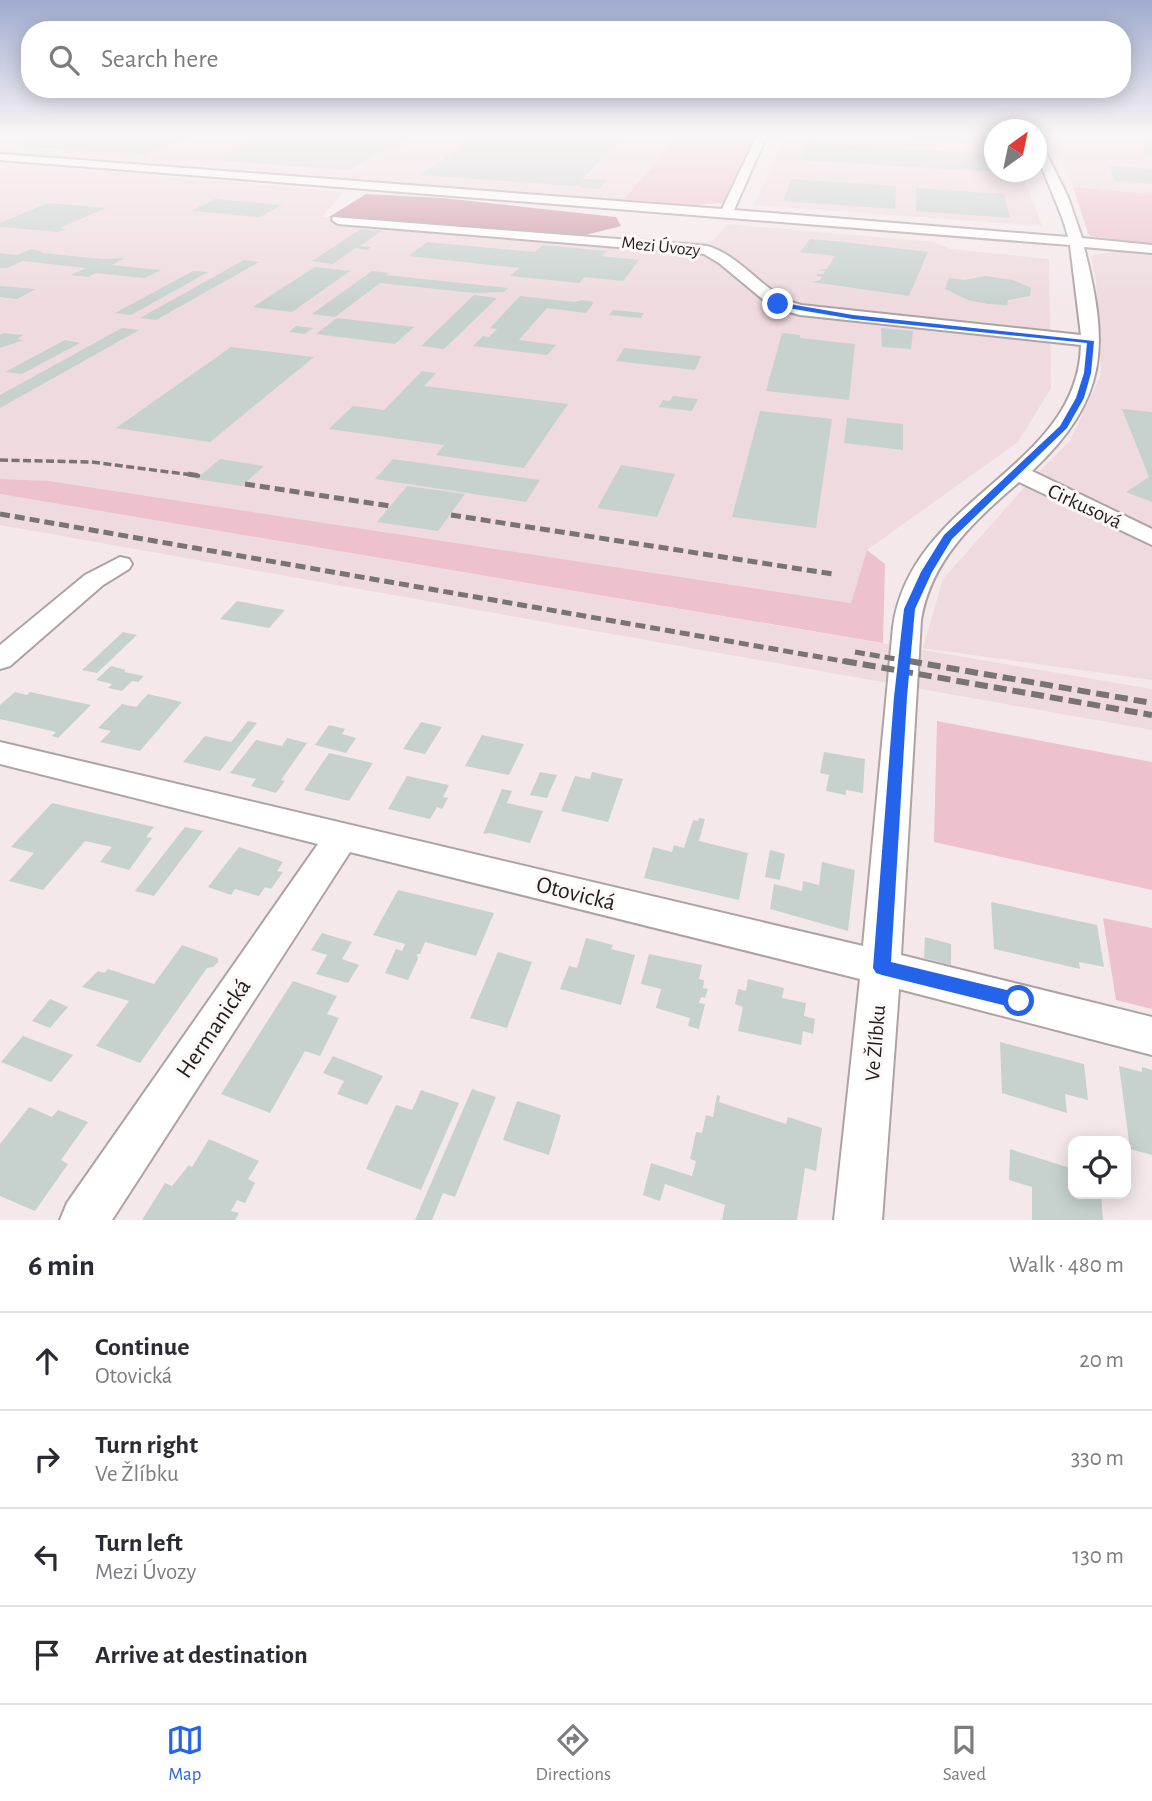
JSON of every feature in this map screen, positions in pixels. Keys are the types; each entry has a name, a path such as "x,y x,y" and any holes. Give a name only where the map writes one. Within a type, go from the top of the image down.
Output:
{"street":[{"path":"461,192 1152,249"},
{"path":"726,212 735,192"},
{"name":"Ve Žlíbku","path":"858,1220 882,968 901,697 910,609 926,572 948,537 967,516 1018,473 1063,428 1080,398 1087,373 1091,341 1078,242 1061,192"},
{"name":"Mezi Úvozy","path":"338,220 707,250 724,260 778,304 800,310 1091,341"},
{"name":"Cirkusová","path":"1018,473 1152,538"},
{"path":"0,660 94,580 120,564"},
{"name":"Otovická","path":"0,753 1152,1036"},
{"name":"Hermanická","path":"84,1220 342,836"}],"shaded area":[{"path":"0,192 343,192 322,217 710,243 728,224 934,242 950,249 1049,259 1051,388 1018,442 867,550 851,603 49,481 0,479"},
{"path":"516,192 630,192 623,200"},
{"path":"629,192 729,192 724,203 694,205 623,199"},
{"path":"760,192 1029,192 1042,226 754,205"},
{"path":"1075,192 1152,194 1152,244 1089,236"},
{"path":"366,194 443,198 616,217 621,226 585,235 329,217"},
{"path":"1116,251 1152,254 1152,680 923,648 943,579 1030,481 1070,441 1101,375 1096,281 1091,256"},
{"path":"0,479 49,481 851,603 867,550 885,564 883,643 0,494"},
{"path":"0,494 1152,689 1152,730 0,525"},
{"path":"937,721 1152,762 1152,890 934,842"},
{"path":"1103,918 1152,928 1152,1009 1116,1000"}],"building":[{"path":"787,192 896,192 895,209 783,201"},
{"path":"916,192 1004,194 1010,218 916,211"},
{"path":"215,199 282,205 260,217 191,211"},
{"path":"48,203 106,208 60,228 65,229 58,232 0,227 0,223"},
{"path":"361,229 382,231 360,246 371,247 367,250 355,248 333,264 312,261"},
{"path":"810,239 928,252 909,296 812,282 820,280 822,277 816,276 817,274 824,274 825,271 819,270 827,269 835,256 800,252"},
{"path":"427,242 535,252 543,245 607,251 602,256 639,260 623,281 584,277 579,283 510,276 519,268 409,256"},
{"path":"32,249 43,252 41,253 103,259 125,258 112,265 161,270 145,278 95,273 88,277 71,275 86,268 23,261 0,268 0,253 17,255"},
{"path":"244,260 259,262 156,320 140,318"},
{"path":"315,267 350,271 292,312 253,307"},
{"path":"193,271 208,272 131,315 115,313"},
{"path":"372,271 389,273 386,275 508,288 504,292 474,293 380,283 335,317 312,314"},
{"path":"985,276 1013,280 1031,288 1030,296 1008,300 1007,305 988,304 968,300 945,289 949,278 965,280"},
{"path":"0,286 36,289 17,299 0,297"},
{"path":"474,295 497,298 444,349 421,346"},
{"path":"520,296 594,302 586,313 547,308 519,340 556,345 547,355 473,346 483,336 489,337 497,329 490,328"},
{"path":"613,310 644,313 641,318 609,315"},
{"path":"337,318 414,327 395,344 316,334"},
{"path":"296,326 313,328 305,334 289,332"},
{"path":"122,328 139,330 0,408 0,395"},
{"path":"881,328 913,331 911,349 882,347"},
{"path":"782,333 800,335 800,338 855,344 849,400 766,391"},
{"path":"0,335 23,335 17,339 23,340 0,348"},
{"path":"65,340 80,343 22,374 5,372"},
{"path":"231,347 314,357 210,442 116,428"},
{"path":"624,348 701,356 695,370 616,361"},
{"path":"422,371 436,373 424,386 568,404 524,468 436,455 444,445 329,429 353,406 384,410"},
{"path":"673,396 698,399 692,411 659,407 663,400 670,401"},
{"path":"1122,409 1152,412 1152,502 1126,492 1149,477"},
{"path":"760,411 832,419 816,528 732,517"},
{"path":"847,418 903,424 903,450 844,443"},
{"path":"220,459 264,466 242,486 196,479"},
{"path":"393,459 540,480 526,502 375,479"},
{"path":"621,465 675,474 657,517 597,508"},
{"path":"407,486 465,494 438,531 377,522"},
{"path":"237,601 285,610 269,628 220,619"},
{"path":"123,632 137,635 97,673 82,670"},
{"path":"111,666 144,676 138,682 132,681 122,691 108,688 112,684 96,680"},
{"path":"15,692 27,695 30,692 91,705 58,738 52,736 56,732 0,719 0,705"},
{"path":"148,694 182,702 140,751 100,742 111,731 98,728 122,704 136,707"},
{"path":"248,721 257,723 220,771 183,762 205,736 231,742"},
{"path":"421,722 442,727 425,754 403,749"},
{"path":"329,725 345,729 342,734 356,738 346,753 315,745"},
{"path":"482,735 524,744 509,775 465,766"},
{"path":"287,738 307,743 281,780 285,781 276,793 251,786 256,779 230,773 256,740 282,746"},
{"path":"824,752 865,759 863,793 846,790 846,795 826,791 829,775 820,773"},
{"path":"329,753 373,763 349,801 304,790"},
{"path":"540,772 557,775 547,798 530,795"},
{"path":"592,772 623,779 608,822 561,811 575,776 590,779"},
{"path":"407,776 449,785 443,797 448,798 442,809 437,807 430,819 388,809"},
{"path":"502,789 512,791 507,803 543,811 530,843 489,833 483,834"},
{"path":"52,803 154,827 146,837 152,838 129,870 100,862 112,847 85,841 43,890 9,881 34,853 11,847"},
{"path":"699,818 705,819 699,841 748,853 739,900 644,878 653,847 672,852 674,845 684,848 693,820 698,821"},
{"path":"185,827 203,831 154,896 135,891"},
{"path":"239,847 283,862 277,871 283,872 271,889 265,887 259,896 235,889 231,895 208,887"},
{"path":"770,850 785,854 780,880 765,877"},
{"path":"822,862 855,870 848,931 770,909 774,884 802,891 803,881 819,885"},
{"path":"398,890 494,913 476,956 425,942 420,954 417,954 418,959 408,980 385,973 396,949 402,951 405,944 373,935"},
{"path":"991,902 1097,925 1104,967 1079,962 1080,969 994,949"},
{"path":"322,933 352,942 342,959 359,965 348,983 316,974 327,955 311,950"},
{"path":"925,937 951,944 951,965 924,958"},
{"path":"586,938 613,945 611,949 635,955 621,1005 560,989 569,966 577,968"},
{"path":"182,945 218,958 218,962 207,968 140,1063 96,1046 129,1001 82,987 98,971 104,973 108,969 154,984"},
{"path":"498,952 532,962 507,1028 470,1018"},
{"path":"649,954 702,965 699,979 704,980 703,988 708,989 705,998 701,997 699,1003 705,1004 699,1029 688,1026 690,1018 656,1008 661,989 641,984"},
{"path":"748,979 784,988 782,998 806,1003 804,1016 815,1019 813,1034 803,1031 801,1045 738,1031 743,1007 735,1004 738,989 746,991"},
{"path":"293,981 337,996 327,1014 339,1018 320,1056 305,1051 270,1113 221,1094"},
{"path":"50,999 68,1007 50,1028 32,1021"},
{"path":"23,1036 73,1055 51,1082 1,1062"},
{"path":"1000,1042 1084,1064 1088,1100 1065,1094 1067,1113 1002,1093"},
{"path":"333,1056 383,1076 367,1105 337,1094 344,1081 323,1073"},
{"path":"1119,1066 1142,1072 1142,1067 1152,1070 1152,1155 1131,1149 1131,1136 1128,1136"},
{"path":"472,1089 496,1097 455,1197 443,1193 432,1220 415,1220"},
{"path":"421,1090 459,1103 421,1190 366,1169 396,1105 412,1110"},
{"path":"717,1095 720,1096 719,1102 786,1124 788,1117 822,1128 816,1171 805,1168 797,1220 722,1220 725,1205 665,1184 660,1201 643,1195 651,1163 692,1176 696,1161 690,1159 696,1132 702,1133 706,1115 713,1117"},
{"path":"517,1101 561,1115 549,1155 503,1140"},
{"path":"29,1107 52,1117 58,1110 88,1122 61,1160 68,1164 35,1211 0,1196 0,1144"},
{"path":"209,1139 259,1161 248,1179 255,1183 245,1203 237,1200 231,1211 239,1213 235,1220 142,1220 165,1183 172,1186 189,1165 192,1167"},
{"path":"1010,1149 1068,1167 1068,1199 1101,1199 1103,1220 1032,1220 1032,1187 1009,1180"}],"railway":[{"path":"0,460 92,462 200,476 188,474"},
{"path":"245,484 390,506"},
{"path":"0,514 854,663"},
{"path":"451,515 833,574"},
{"path":"855,652 919,663"},
{"path":"844,661 1152,715"},
{"path":"909,661 1152,703"}],"route":[{"path":"778,304 800,310 853,317 1091,341 1087,373 1080,398 1063,428 1018,473 967,516 948,537 926,572 910,609 901,697 882,968 1019,1001"}]}
